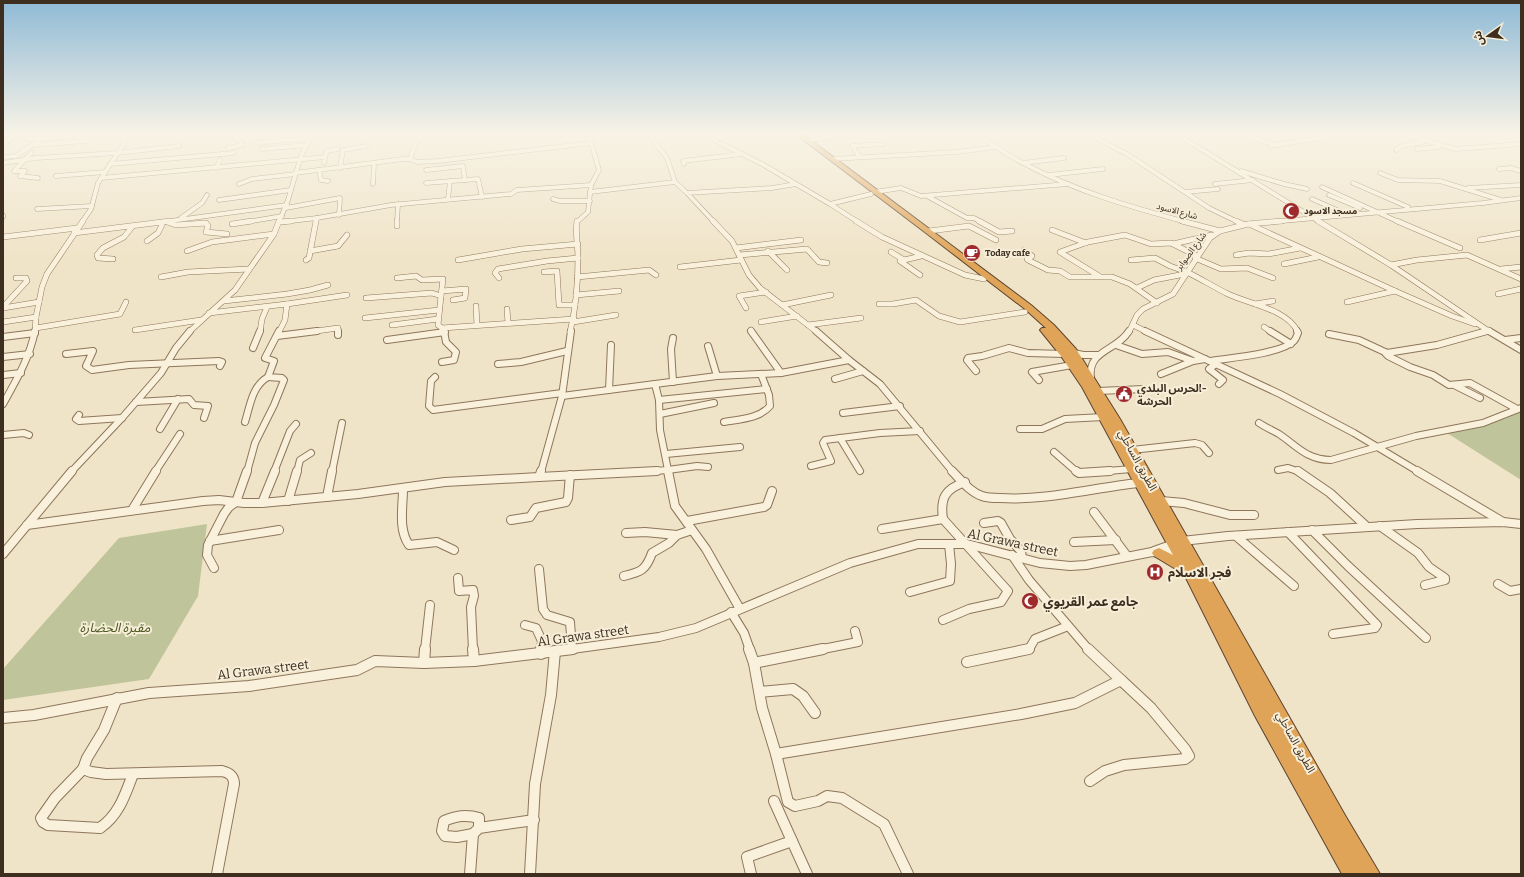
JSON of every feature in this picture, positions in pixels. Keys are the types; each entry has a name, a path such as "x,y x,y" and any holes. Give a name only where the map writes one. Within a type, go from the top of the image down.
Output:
{"highway":[{"name":"الطريق الساحلي","path":"849,176 955,255 1028,307 1062,337 1070,353 1072,365 1103,417 1148,500 1155,522 1164,541 1191,575 1261,711 1352,874"},
{"name":"الطريق الساحلي","path":"852,176 873,193 929,231 955,255 1025,312 1070,353 1091,378 1161,501 1171,548 1278,711 1340,823 1371,874"},
{"path":"1171,548 1178,563 1191,575"},
{"path":"1261,711 1278,711"}],"street":[{"path":"20,176 38,178"},
{"path":"3,404 30,354 36,330 36,317 42,287 47,274 87,216 95,190 101,178 125,176"},
{"path":"239,184 252,179 278,176"},
{"path":"3,554 62,482 122,418 161,373 182,340 201,320 224,302 274,234 286,206 295,176"},
{"path":"321,176 321,180 328,181"},
{"path":"373,176 373,184"},
{"path":"464,176 464,180"},
{"path":"539,477 562,394 569,337 573,320 578,258 577,221 588,212 591,188 597,176"},
{"path":"673,176 675,182 687,192 727,234 736,248 749,275 766,292 880,384 900,406 952,471 965,482 972,491 983,497 1018,499 1138,483"},
{"path":"781,176 830,204 882,237 965,275 984,279"},
{"name":"شارع الاسود","path":"1050,176 1132,207 1220,231"},
{"path":"1159,176 1209,208 1462,320 1482,326"},
{"path":"1246,176 1392,265 1482,326 1521,350"},
{"path":"1259,176 1284,184 1307,189"},
{"path":"1388,176 1398,180 1436,180 1503,201"},
{"path":"426,183 479,180 482,197"},
{"path":"1215,184 1253,180"},
{"path":"448,199 450,181"},
{"path":"232,224 281,219 317,218 398,204 511,194 517,190 591,188 675,182"},
{"path":"1353,183 1409,208"},
{"path":"687,192 772,188 796,184"},
{"path":"830,204 873,193 901,188 918,196 927,196 1016,187 1071,184"},
{"path":"1464,188 1521,185"},
{"path":"1322,187 1460,248"},
{"path":"1186,192 1218,189"},
{"path":"220,200 291,190"},
{"path":"179,219 202,204 207,195"},
{"path":"1329,195 1368,212"},
{"path":"927,196 967,218 974,218 997,231 1012,231"},
{"path":"3,237 132,227 179,219 313,204 340,198 339,215"},
{"path":"1312,198 1346,214"},
{"name":"شارع الصوابر","path":"1099,355 1116,345 1125,337 1144,308 1168,299 1173,294 1196,257 1212,235 1220,231 1245,224 1409,208 1503,201 1521,198"},
{"path":"553,199 560,202 590,201"},
{"path":"72,207 77,201"},
{"path":"1321,203 1343,201"},
{"path":"397,226 398,204"},
{"path":"90,206 64,211 38,211 72,207 90,206"},
{"path":"306,260 309,258 317,218"},
{"path":"162,223 172,223 176,225 206,223 208,226 206,232 228,234"},
{"path":"147,241 161,229 162,223"},
{"path":"929,231 969,226 996,240"},
{"path":"113,258 98,258 97,255 103,248 124,237 132,227"},
{"path":"1052,230 1086,243"},
{"path":"1480,240 1521,233"},
{"path":"186,251 212,242 274,234"},
{"path":"310,251 338,246 347,235"},
{"path":"1100,276 1060,252 1086,243 1126,235 1152,244 1173,244 1221,269 1246,268 1273,278"},
{"path":"1173,244 1212,235"},
{"path":"736,248 801,240"},
{"path":"458,260 522,249 578,244"},
{"path":"1236,255 1249,253 1270,254 1300,248"},
{"path":"680,267 740,258 768,251 807,249 819,262 827,263"},
{"path":"1024,250 1032,256 1027,259 1028,260 1048,270 1059,270 1070,277 1112,277 1137,288 1157,303"},
{"path":"768,251 787,270"},
{"path":"891,252 904,260"},
{"path":"1392,265 1417,260 1464,255 1521,279"},
{"path":"920,275 900,262 921,256"},
{"path":"1284,264 1318,257"},
{"path":"499,278 496,276 495,272 498,269 546,261 578,258"},
{"path":"1131,260 1155,258 1230,294 1283,317 1295,325 1298,329 1296,340 1291,344 1273,350 1210,361 1192,361 1161,374"},
{"path":"1498,269 1521,268"},
{"path":"161,277 188,272 249,269"},
{"path":"577,277 649,270 656,275"},
{"path":"544,272 556,272 559,305 575,305"},
{"path":"1137,288 1154,280 1186,273"},
{"path":"397,278 416,276 422,280 442,278 443,282 438,326 444,330 446,342 456,352 456,357 452,361 442,362"},
{"path":"3,307 27,281 26,278 16,278"},
{"path":"224,302 244,301 308,291 318,286 328,285"},
{"path":"366,298 432,293 441,294 466,289 465,298 453,300"},
{"path":"1498,294 1521,289"},
{"path":"576,295 619,291"},
{"path":"1347,302 1395,291"},
{"path":"746,308 738,296 766,292"},
{"path":"209,313 267,307 347,295"},
{"path":"782,305 831,295"},
{"path":"879,304 893,304 916,300 939,316 960,322 1025,312"},
{"path":"1255,304 1273,301"},
{"path":"3,307 39,302"},
{"path":"3,337 120,314 126,302"},
{"path":"245,422 258,384 268,376 274,361 265,358 285,320 287,304"},
{"path":"476,306 477,325"},
{"path":"253,348 259,336 262,319 267,307"},
{"path":"507,308 508,323"},
{"path":"364,318 439,310"},
{"path":"387,340 477,325 573,320 616,315"},
{"path":"761,322 797,316"},
{"path":"3,322 36,317"},
{"path":"808,325 861,318"},
{"path":"392,325 438,319"},
{"path":"135,330 166,326 178,322 201,320"},
{"path":"1133,325 1280,394 1380,447 1503,522"},
{"path":"1264,327 1291,344"},
{"path":"277,336 336,328 338,328 338,335"},
{"path":"751,330 781,373"},
{"path":"1387,353 1437,345 1489,330"},
{"path":"1329,334 1359,340 1387,353 1386,354 1388,356 1404,364 1429,373 1448,385 1470,383 1493,397 1519,408"},
{"path":"673,338 671,346 674,365 673,382"},
{"path":"1505,340 1521,338"},
{"path":"610,390 611,345"},
{"path":"1116,345 1142,354 1159,352 1175,353 1192,361"},
{"path":"708,346 717,376"},
{"path":"976,371 967,360 968,358 982,356 1009,348 1028,353 1099,355"},
{"path":"66,354 94,351 86,366 91,370 129,366 220,361 222,363 220,366"},
{"path":"498,364 521,362 568,351"},
{"path":"3,357 30,354"},
{"path":"1091,378 1090,369 1092,362 1099,355"},
{"path":"435,377 431,381 429,406 434,410 717,376 781,373 850,360"},
{"path":"1210,361 1209,369 1223,380 1219,384"},
{"path":"1039,380 1032,372 1072,365"},
{"path":"835,379 863,371"},
{"path":"3,375 21,373"},
{"path":"724,422 761,414 767,411 770,406 767,389 761,374"},
{"path":"214,568 210,562 207,548 227,511 236,502 246,480 255,443 274,405 284,380 282,378 268,376"},
{"path":"655,384 659,400 660,430 666,454 675,506 716,564 744,633 754,663 762,708 776,754 788,802 794,806 818,801 827,796 842,798 884,824 908,874"},
{"path":"1454,385 1480,398"},
{"path":"1098,391 1144,388"},
{"path":"659,400 767,389"},
{"path":"160,429 178,399"},
{"path":"136,402 189,399 196,405 208,406 204,418"},
{"path":"660,414 714,403"},
{"path":"844,413 900,406"},
{"path":"1259,422 1279,434 1303,453 1322,460 1331,460 1427,434 1483,422 1502,416 1519,408"},
{"path":"79,415 76,419 79,421 122,418"},
{"path":"1020,429 1042,429 1063,420 1103,417"},
{"path":"327,497 342,422"},
{"path":"262,503 290,431 296,424"},
{"path":"811,466 830,462 824,441 880,433 920,431"},
{"path":"3,435 24,433 29,435"},
{"path":"132,510 180,434"},
{"path":"840,438 860,471"},
{"path":"1132,450 1195,443 1202,445 1209,453"},
{"path":"666,454 740,447"},
{"path":"1054,452 1079,473 1131,469"},
{"path":"288,501 300,460 311,453"},
{"path":"27,525 208,500 262,503 403,489 445,482 668,470 697,466 708,467"},
{"path":"1278,470 1289,468 1300,472 1344,504 1366,526"},
{"path":"511,520 530,517 536,508 566,502 568,498 570,475"},
{"path":"943,620 969,609 1001,602 1008,591 943,519 941,507 943,498 954,485 965,482"},
{"path":"403,489 402,523 406,542 409,545 431,541 440,543 454,550"},
{"path":"686,521 764,507 767,505 772,491"},
{"path":"1161,501 1184,503 1230,515 1254,515"},
{"path":"1094,512 1127,556"},
{"path":"882,529 943,519"},
{"path":"984,523 998,521 1001,523 1010,539 1021,552 1017,556 1029,580 1100,663 1151,708 1185,749 1189,756 1185,759 1124,765 1105,771 1090,781"},
{"name":"Al Grawa street","path":"3,718 34,714 162,691 262,684 356,670 375,661 424,663 474,662 659,637 696,628 825,573 893,550 918,544 967,544 1056,566 1070,566 1086,565 1236,536 1366,526 1503,522 1521,524"},
{"path":"1380,526 1418,553 1429,567 1445,578 1445,580 1425,586"},
{"path":"210,541 279,530"},
{"path":"627,534 677,535 692,530"},
{"path":"1312,530 1353,571 1426,638"},
{"path":"1288,532 1377,625 1375,628 1333,634"},
{"path":"624,576 641,572 649,562 652,553 677,535"},
{"path":"1236,536 1294,586"},
{"path":"1074,542 1116,540"},
{"path":"910,592 950,581 951,564 949,544"},
{"path":"539,569 543,609 547,615 570,622 572,649"},
{"path":"458,578 459,591 473,590 474,596 471,607 474,662"},
{"path":"1498,584 1510,591 1521,588"},
{"path":"424,663 430,605"},
{"path":"525,625 536,628 542,641 541,654"},
{"path":"966,662 1029,649 1035,639 1068,626"},
{"path":"754,663 858,642 855,631"},
{"path":"530,874 535,784 551,695 555,651"},
{"path":"776,754 1058,707 1075,703 1121,680"},
{"path":"760,692 793,689 798,691 815,713"},
{"path":"117,698 104,730 87,758 83,769 56,796 41,818 43,822 48,825 100,828 106,824 120,804 134,774"},
{"path":"83,769 97,774 134,774 214,770 233,775 235,778 217,874"},
{"path":"774,801 807,874"},
{"path":"470,874 476,831 534,820"},
{"path":"751,874 747,857 792,841"}],"green space":[{"path":"1521,408 1521,480 1447,433 1507,418"},
{"name":"مقبرة الحضارة","path":"207,524 198,596 149,679 3,700 3,669 119,538"}],"place":[{"name":"مسجد الاسود","path":"1291,211"},
{"name":"Today cafe","path":"972,253"},
{"name":"الحرس البلدي- الحرشة","path":"1124,394"},
{"name":"فجر الاسلام","path":"1155,572"},
{"name":"جامع عمر القريوي","path":"1030,601"}]}
